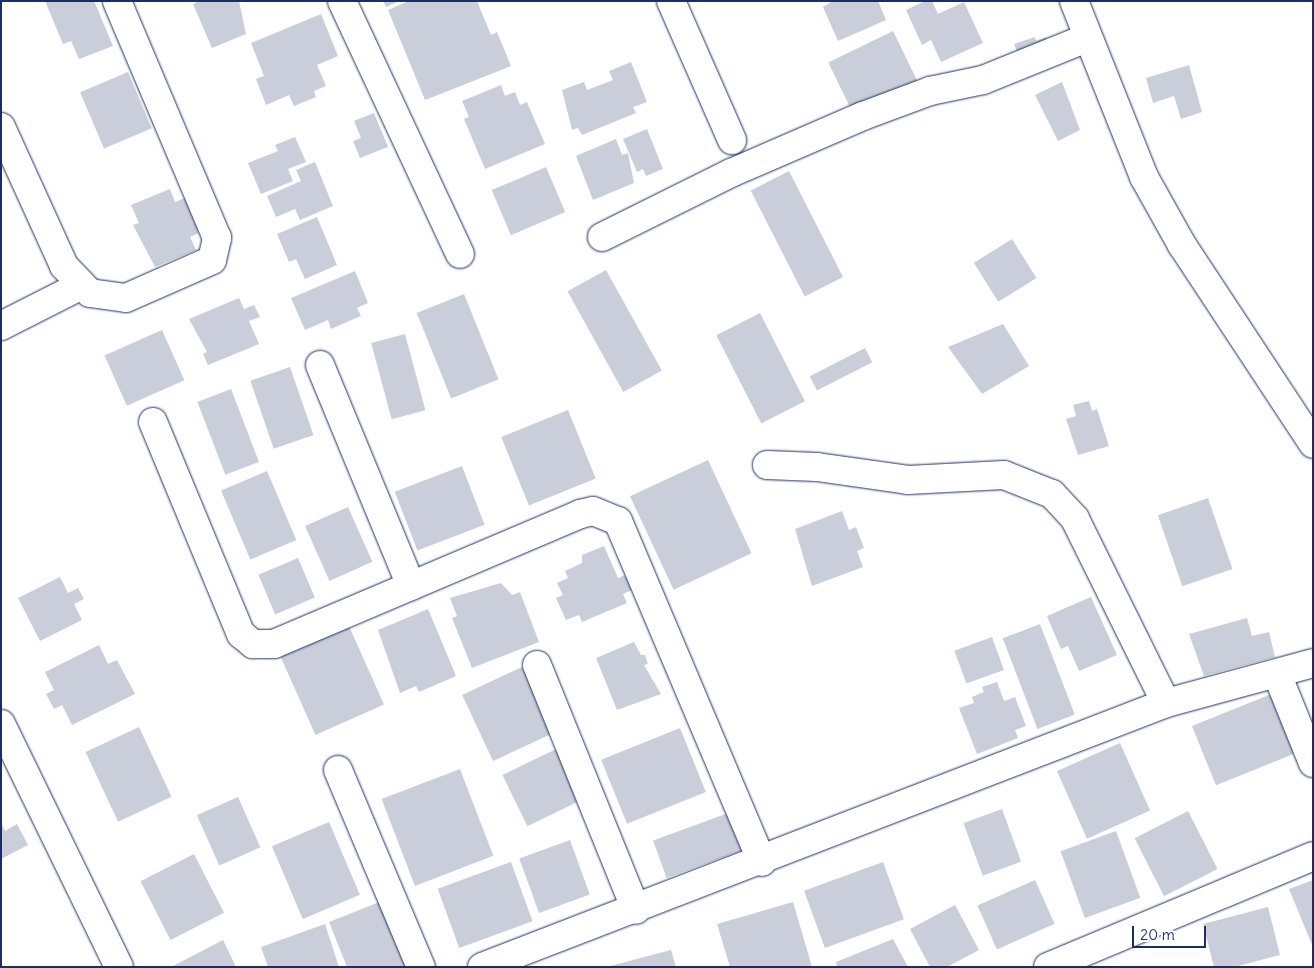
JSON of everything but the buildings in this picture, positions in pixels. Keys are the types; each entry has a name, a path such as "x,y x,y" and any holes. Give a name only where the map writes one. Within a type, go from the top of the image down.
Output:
{"street":[{"path":"1,127 64,266 80,286 102,298 138,295 206,266 218,246 117,1"},
{"path":"342,1 460,254"},
{"path":"671,1 732,140"},
{"path":"1074,1 1087,38 1144,177 1182,245 1313,444"},
{"path":"602,237 731,173 846,123 930,91 983,80 1087,38"},
{"path":"1,326 80,286"},
{"path":"320,365 411,586"},
{"path":"153,422 246,640 274,644 580,514 600,513 618,522 762,862"},
{"path":"767,465 817,466 908,480 1004,475 1044,490 1075,519 1166,703"},
{"path":"482,967 762,862 1166,703 1313,663"},
{"path":"536,665 636,910"},
{"path":"1277,674 1313,763"},
{"path":"1,724 119,967"},
{"path":"338,770 421,967"},
{"path":"1048,967 1313,856"}]}
